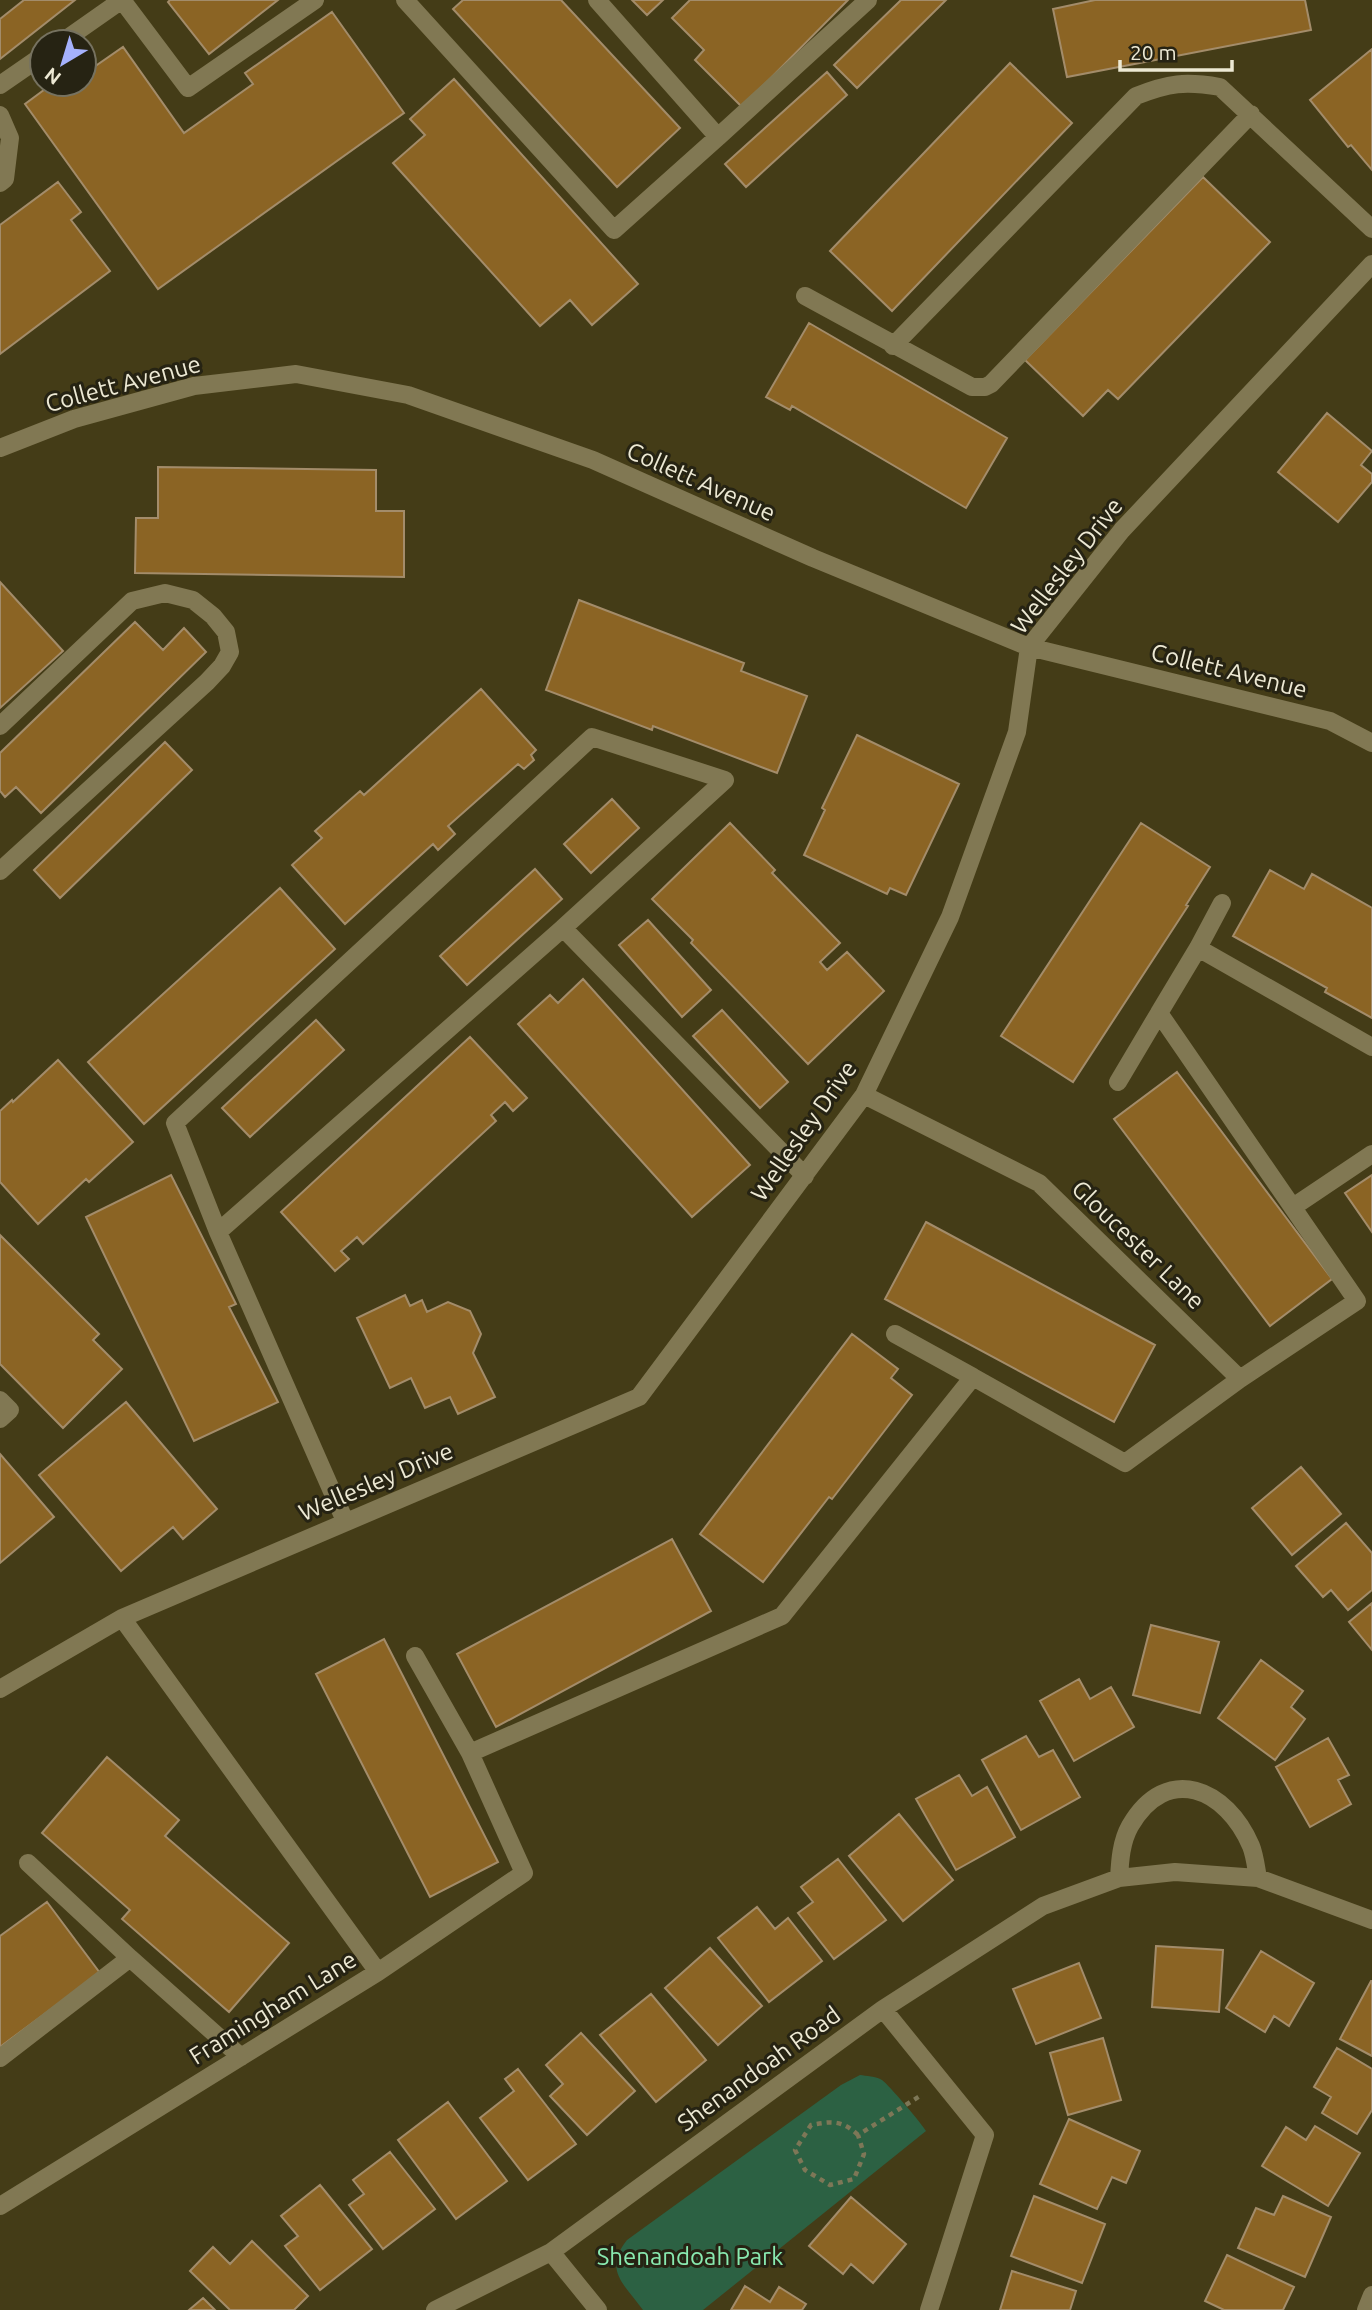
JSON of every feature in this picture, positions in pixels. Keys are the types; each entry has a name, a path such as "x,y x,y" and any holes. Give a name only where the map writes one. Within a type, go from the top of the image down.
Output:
{"street":[{"path":"82,28 122,0 188,88 315,0"},
{"path":"405,0 614,230 868,0"},
{"path":"597,0 718,137"},
{"path":"0,85 28,66"},
{"path":"893,346 1136,96 1163,85 1194,82 1220,87 1372,229"},
{"path":"805,296 972,387 985,387 991,384 1251,114"},
{"path":"0,115 10,138 5,179 0,183"},
{"name":"Wellesley Drive","path":"0,1689 122,1618 639,1397 864,1095 959,893 1017,732 1029,647 1122,530 1372,264"},
{"name":"Collett Avenue","path":"0,448 74,419 194,386 296,374 408,395 593,460 813,558 1029,647 1330,721 1372,743"},
{"path":"0,726 132,601 165,593 193,600 213,616 226,632 230,652 222,666 207,682 3,862"},
{"path":"218,1232 563,928 725,780 592,737 175,1123 218,1232 345,1521"},
{"path":"1118,1082 1222,904"},
{"path":"563,928 805,1176"},
{"path":"1198,948 1372,1046"},
{"path":"895,1334 1125,1462 1240,1379 1357,1301 1159,1013"},
{"name":"Gloucester Lane","path":"864,1095 1039,1183 1240,1379"},
{"path":"1293,1207 1372,1154"},
{"path":"470,1753 782,1616 973,1377"},
{"path":"0,1400 10,1410 0,1419"},
{"name":"Framingham Lane","path":"0,2206 378,1972 122,1618"},
{"path":"378,1972 524,1872 470,1753 415,1656"},
{"path":"1119,1878 1120,1857 1125,1839 1137,1816 1166,1791 1187,1789 1209,1794 1228,1809 1253,1849 1258,1878"},
{"path":"28,1863 241,2057"},
{"name":"Shenandoah Road","path":"435,2310 551,2252 883,2009 1044,1906 1119,1878 1175,1872 1258,1878 1372,1920"},
{"path":"0,2058 130,1958"},
{"path":"883,2009 985,2135 929,2310"},
{"path":"551,2252 598,2310"},
{"path":"1366,2310 1372,2295"}],"path":[{"path":"858,2135 942,2083"},
{"path":"829,2122 847,2124 858,2135 864,2154 853,2179 830,2185 805,2170 795,2150 811,2125 829,2122"}],"green space":[{"name":"Shenandoah Park","path":"860,2075 882,2080 926,2131 703,2310 643,2310 623,2284 617,2268 620,2251 627,2240 841,2085"}],"building":[{"path":"24,0 75,0 39,28 28,28 28,37 0,59 0,19"},
{"path":"278,0 209,54 168,2"},
{"path":"463,0 561,0 680,128 617,187 453,9"},
{"path":"632,0 663,0 647,15"},
{"path":"690,0 848,0 742,107 695,60 704,50 672,18"},
{"path":"901,0 946,0 857,88 834,65"},
{"path":"1095,0 1305,0 1311,30 1067,77 1053,9"},
{"path":"332,12 404,113 158,289 25,104 33,98 98,98 98,64 123,47 184,133 253,84 245,73"},
{"path":"1372,49 1372,170 1351,145 1348,147 1310,100"},
{"path":"1010,63 1072,123 892,311 830,251"},
{"path":"827,72 847,95 746,187 725,164"},
{"path":"454,79 638,284 592,325 570,300 540,326 393,163 425,135 410,119"},
{"path":"1203,177 1270,242 1118,399 1108,390 1083,416 1025,360"},
{"path":"58,182 81,212 71,220 110,271 0,354 0,225"},
{"path":"809,323 1007,438 966,508 792,406 790,410 766,397"},
{"path":"1327,413 1372,451 1361,465 1372,474 1372,482 1338,522 1278,472"},
{"path":"158,467 376,470 376,511 404,511 404,577 135,573 136,518 158,518"},
{"path":"0,582 63,651 0,708"},
{"path":"579,600 744,663 741,671 807,696 777,773 653,726 652,730 546,690"},
{"path":"135,622 163,650 184,628 206,652 41,813 16,787 5,797 0,791 0,753"},
{"path":"481,689 536,750 531,755 534,760 524,769 518,764 448,826 455,834 438,850 433,844 345,924 292,865 322,838 315,831 360,791 364,795"},
{"path":"857,735 959,784 906,895 890,888 887,894 804,855 825,810 822,808"},
{"path":"165,742 192,770 60,898 34,870"},
{"path":"612,799 639,828 591,873 564,844"},
{"path":"730,823 775,870 772,873 840,943 820,962 827,970 847,952 884,991 808,1064 652,899"},
{"path":"1141,823 1210,867 1186,905 1188,906 1073,1082 1001,1036"},
{"path":"535,869 562,899 467,985 440,956"},
{"path":"1270,870 1304,889 1312,874 1372,908 1372,1018 1325,992 1327,988 1233,936"},
{"path":"280,888 335,949 144,1124 88,1062"},
{"path":"648,920 711,990 682,1017 619,945"},
{"path":"583,979 750,1165 692,1217 518,1024 550,995 558,1003"},
{"path":"722,1010 788,1082 760,1108 693,1036"},
{"path":"316,1020 344,1050 250,1137 222,1108"},
{"path":"470,1037 527,1098 513,1111 505,1102 491,1115 496,1121 363,1244 357,1237 341,1251 349,1259 335,1271 281,1212"},
{"path":"58,1060 133,1142 89,1182 86,1179 38,1224 0,1182 0,1111"},
{"path":"1177,1072 1332,1279 1270,1326 1114,1119"},
{"path":"171,1175 236,1304 229,1307 278,1402 194,1441 86,1217"},
{"path":"1372,1175 1372,1232 1345,1193"},
{"path":"926,1222 1155,1345 1114,1422 885,1299"},
{"path":"0,1235 99,1334 93,1340 122,1369 63,1428 0,1364"},
{"path":"405,1295 410,1306 422,1300 427,1312 448,1302 470,1311 481,1334 473,1353 495,1397 458,1414 450,1397 425,1408 411,1378 390,1388 357,1318"},
{"path":"852,1334 898,1369 891,1378 912,1395 832,1499 829,1497 763,1582 700,1534"},
{"path":"126,1402 217,1509 183,1539 173,1527 121,1571 39,1475"},
{"path":"0,1454 54,1517 0,1563"},
{"path":"1301,1467 1341,1514 1292,1555 1252,1508"},
{"path":"1346,1523 1372,1553 1372,1590 1348,1610 1331,1590 1323,1597 1296,1566"},
{"path":"672,1539 711,1611 496,1727 457,1654"},
{"path":"1372,1603 1372,1650 1349,1622"},
{"path":"1151,1625 1219,1642 1200,1713 1133,1695"},
{"path":"384,1639 498,1862 430,1897 316,1674"},
{"path":"1261,1660 1303,1691 1291,1707 1305,1719 1275,1760 1218,1718"},
{"path":"1079,1679 1090,1699 1111,1687 1134,1727 1074,1761 1040,1701"},
{"path":"1026,1736 1039,1757 1053,1750 1080,1797 1021,1830 982,1760"},
{"path":"1328,1738 1349,1775 1338,1780 1351,1804 1310,1827 1276,1767"},
{"path":"107,1757 179,1820 165,1836 289,1943 229,2012 122,1919 130,1910 42,1833"},
{"path":"959,1775 972,1796 987,1787 1015,1837 956,1870 916,1799"},
{"path":"899,1814 953,1880 903,1921 849,1856"},
{"path":"838,1859 886,1920 834,1959 798,1913 813,1902 801,1887"},
{"path":"47,1902 100,1973 0,2047 0,1936"},
{"path":"757,1907 775,1929 788,1918 822,1961 769,2002 718,1938"},
{"path":"1156,1946 1223,1950 1219,2012 1152,2007"},
{"path":"710,1948 762,2006 718,2045 665,1988"},
{"path":"1261,1951 1314,1983 1289,2026 1274,2016 1265,2032 1226,2008"},
{"path":"1079,1963 1101,2018 1036,2044 1013,1989"},
{"path":"1372,1981 1372,2056 1340,2039"},
{"path":"651,1994 706,2060 656,2102 600,2035"},
{"path":"581,2033 635,2091 587,2135 550,2096 563,2084 546,2065"},
{"path":"1103,2038 1121,2100 1068,2115 1050,2053"},
{"path":"1337,2048 1372,2069 1372,2110 1357,2134 1322,2113 1331,2097 1314,2087"},
{"path":"518,2069 576,2144 528,2180 480,2118 514,2091 505,2079"},
{"path":"448,2102 507,2181 456,2219 398,2140"},
{"path":"1069,2119 1140,2151 1126,2183 1112,2177 1097,2209 1040,2184"},
{"path":"1315,2126 1360,2153 1328,2206 1262,2166 1286,2127 1306,2140"},
{"path":"390,2152 435,2209 383,2249 349,2205 364,2194 353,2180"},
{"path":"320,2185 372,2249 320,2290 285,2246 298,2236 281,2216"},
{"path":"1034,2196 1105,2224 1082,2283 1011,2256"},
{"path":"1283,2196 1331,2217 1305,2277 1238,2248 1256,2208 1274,2215"},
{"path":"851,2197 906,2244 873,2283 851,2264 843,2274 809,2246"},
{"path":"252,2241 308,2296 294,2310 230,2310 190,2271 213,2247 230,2264"},
{"path":"1227,2255 1294,2287 1283,2310 1224,2310 1205,2301"},
{"path":"1012,2271 1076,2291 1070,2310 1000,2310"},
{"path":"745,2286 770,2302 779,2287 806,2304 802,2310 731,2310"},
{"path":"203,2298 215,2310 189,2310"}]}
